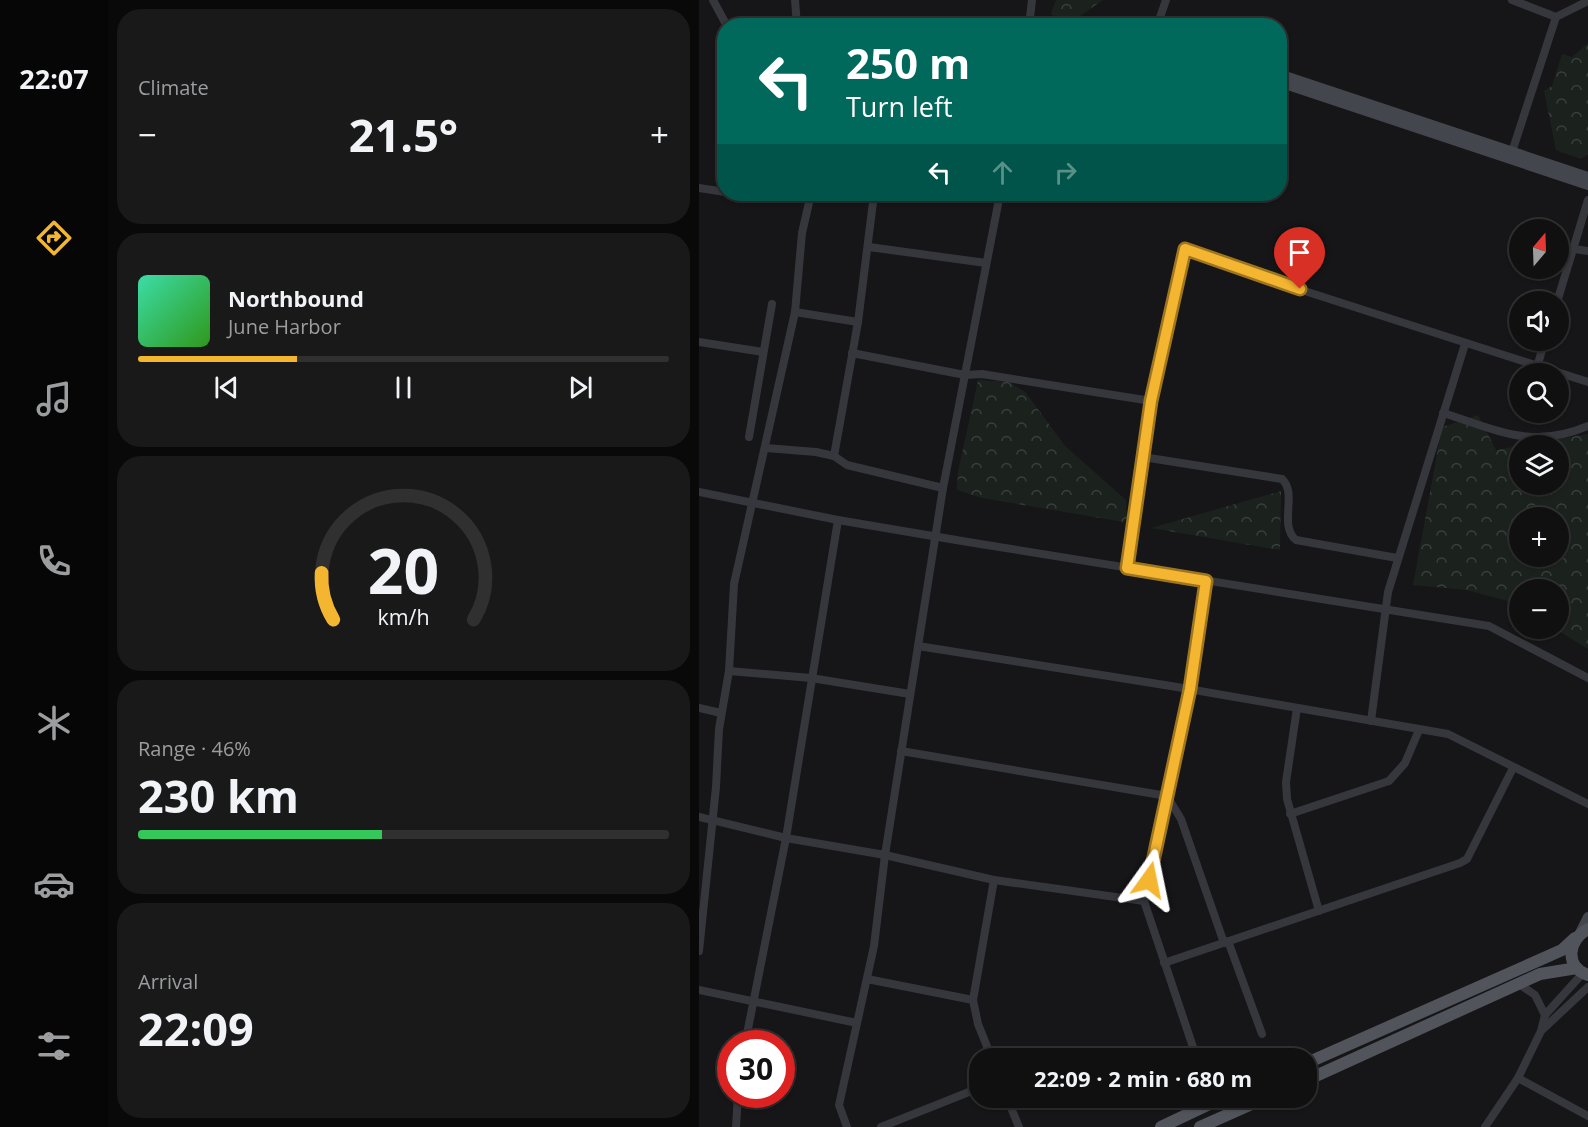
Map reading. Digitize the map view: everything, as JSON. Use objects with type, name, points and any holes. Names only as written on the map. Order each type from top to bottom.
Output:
[{"type":"main road","points":[[1581,933],[1571,954],[1583,972]]},
{"type":"main road","points":[[1317,1059],[1562,950],[1581,933]]},
{"type":"main road","points":[[1317,1075],[1540,974],[1583,972]]},
{"type":"main road","points":[[1161,1127],[1198,1108]]},
{"type":"main road","points":[[1200,1127],[1243,1108]]},
{"type":"street","points":[[713,0],[723,18]]},
{"type":"street","points":[[795,0],[796,18]]},
{"type":"street","points":[[1030,18],[1032,0]]},
{"type":"street","points":[[1160,18],[1166,0]]},
{"type":"street","points":[[1512,0],[1556,17]]},
{"type":"street","points":[[1511,156],[1556,17],[1588,1]]},
{"type":"street","points":[[1287,77],[1588,185]]},
{"type":"street","points":[[1287,85],[1511,156],[1588,177]]},
{"type":"street","points":[[699,188],[717,191]]},
{"type":"street","points":[[1560,291],[1588,200]]},
{"type":"street","points":[[699,951],[721,713],[729,671],[734,584],[795,312],[802,232],[809,201]]},
{"type":"street","points":[[834,456],[858,322],[873,201]]},
{"type":"street","points":[[847,1127],[839,1104],[874,946],[885,855],[943,488],[999,201]]},
{"type":"street","points":[[869,247],[986,262]]},
{"type":"street","points":[[1127,568],[1151,401],[1185,249],[1258,276],[1524,363]]},
{"type":"street","points":[[1573,249],[1588,251]]},
{"type":"street","points":[[749,437],[772,304]]},
{"type":"street","points":[[795,312],[858,322]]},
{"type":"street","points":[[699,342],[763,352]]},
{"type":"street","points":[[1371,721],[1388,592],[1465,344]]},
{"type":"street","points":[[852,353],[965,375],[982,374],[1151,401]]},
{"type":"street","points":[[1569,376],[1588,382]]},
{"type":"street","points":[[1443,413],[1531,438],[1559,437],[1588,426]]},
{"type":"street","points":[[765,448],[816,452],[834,456],[847,465],[943,488]]},
{"type":"street","points":[[1143,457],[1279,477],[1288,486],[1289,530],[1296,540],[1398,558]]},
{"type":"street","points":[[699,492],[936,537],[1489,626],[1588,678]]},
{"type":"street","points":[[748,1030],[786,838],[839,520]]},
{"type":"street","points":[[1193,1048],[1145,901],[1190,689],[1206,581]]},
{"type":"street","points":[[918,646],[1190,689],[1448,734],[1588,804]]},
{"type":"street","points":[[729,671],[811,678],[910,694]]},
{"type":"street","points":[[699,708],[721,713]]},
{"type":"street","points":[[1297,708],[1286,782],[1290,814],[1319,911]]},
{"type":"street","points":[[1290,814],[1389,781],[1405,763],[1419,730]]},
{"type":"street","points":[[901,751],[1167,796],[1181,819],[1262,1034]]},
{"type":"street","points":[[1164,963],[1467,859],[1513,768]]},
{"type":"street","points":[[699,817],[786,838],[885,855],[995,880],[1145,901]]},
{"type":"street","points":[[988,1048],[978,1024],[973,1000],[995,880]]},
{"type":"street","points":[[1581,933],[1588,917]]},
{"type":"street","points":[[1485,1127],[1518,1078],[1541,1031],[1545,1015],[1583,972]]},
{"type":"street","points":[[867,979],[973,1000]]},
{"type":"street","points":[[1517,983],[1535,994],[1545,1015]]},
{"type":"street","points":[[1541,1031],[1588,987]]},
{"type":"street","points":[[699,990],[857,1023]]},
{"type":"street","points":[[1518,1078],[1588,1116]]},
{"type":"street","points":[[881,1127],[969,1092]]},
{"type":"street","points":[[736,1127],[737,1108]]},
{"type":"street","points":[[1011,1108],[1019,1127]]},
{"type":"green space","points":[[1056,0],[1103,0],[1077,18],[1056,18],[1051,14]]},
{"type":"green space","points":[[1588,43],[1588,154],[1581,159],[1556,150],[1544,91],[1552,86],[1562,54],[1572,57]]},
{"type":"green space","points":[[978,380],[1009,382],[1026,393],[1065,446],[1126,500],[1127,517],[1124,522],[982,498],[957,490],[958,472]]},
{"type":"green space","points":[[1478,415],[1496,450],[1509,448],[1509,495],[1569,495],[1569,437],[1588,434],[1588,649],[1569,637],[1569,579],[1509,579],[1509,601],[1467,590],[1413,585],[1442,427]]},
{"type":"green space","points":[[1281,491],[1280,550],[1151,528]]},
{"type":"route","points":[[1149,880],[1190,689],[1206,581],[1127,568],[1151,401],[1185,249],[1300,289]]}]
